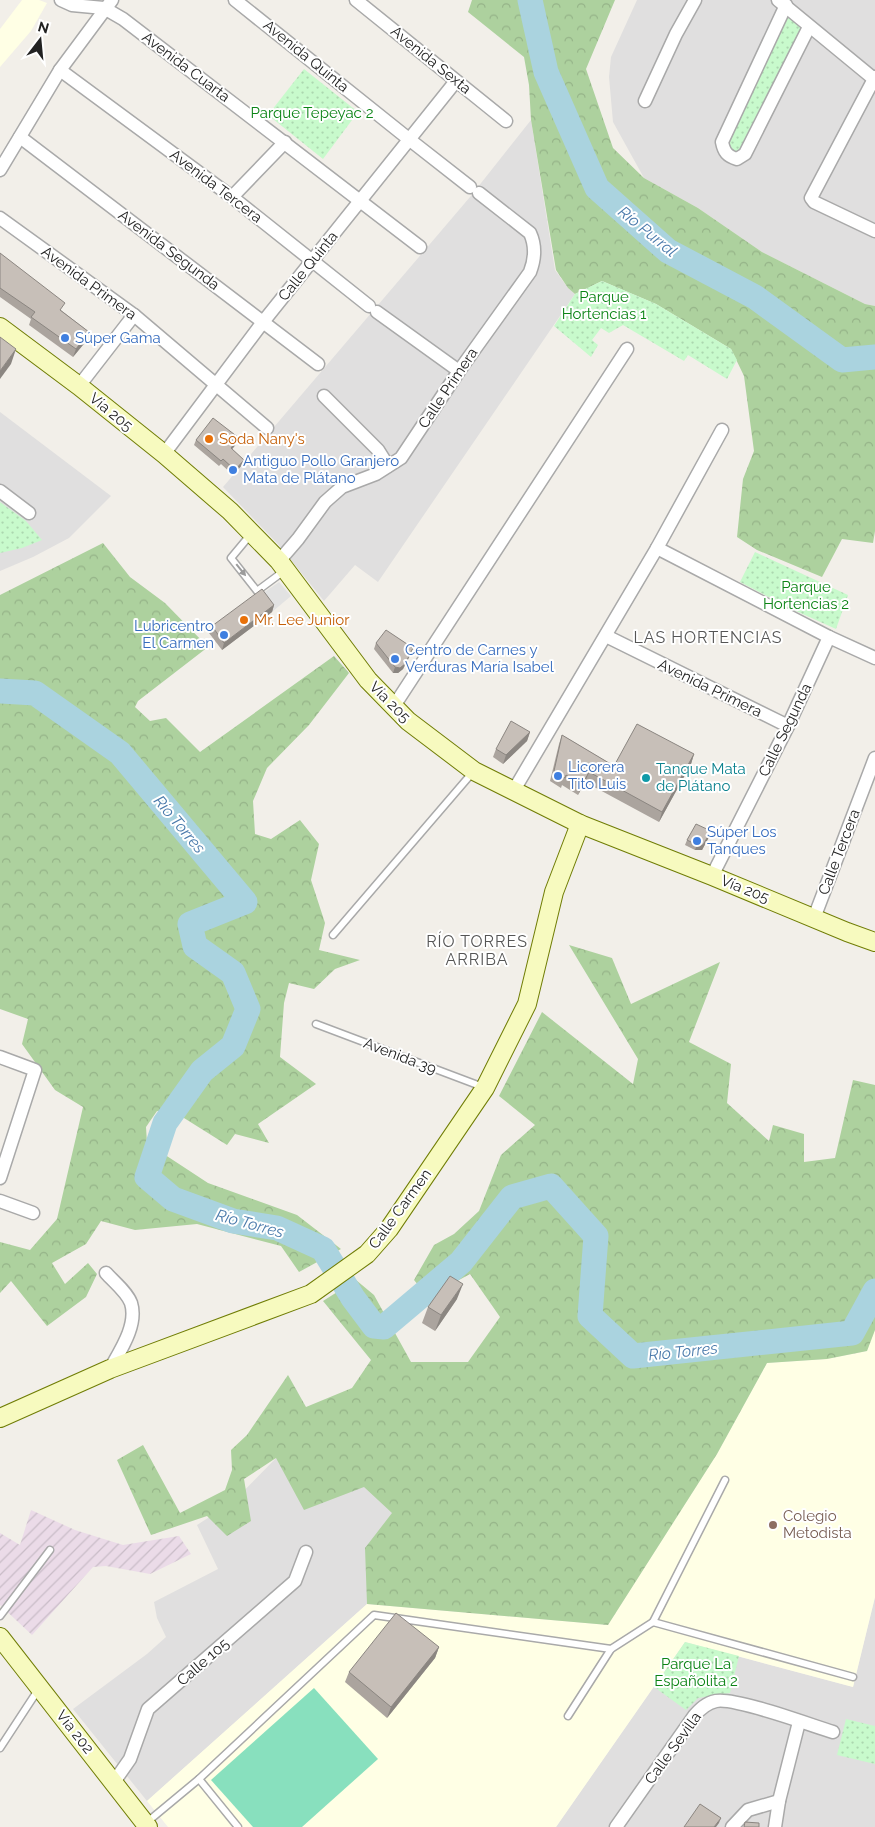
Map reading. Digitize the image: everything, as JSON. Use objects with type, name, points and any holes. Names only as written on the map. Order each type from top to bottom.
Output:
[{"type":"main road","name":"Vía 205","points":[[0,327],[79,386],[164,454],[230,511],[283,566],[368,680],[408,721],[474,771],[580,824],[875,942]]},
{"type":"main road","name":"Calle Carmen","points":[[0,1418],[110,1369],[311,1294],[349,1269],[367,1254],[390,1229],[485,1088],[527,1004],[554,892],[580,824]]},
{"type":"main road","name":"Vía 202","points":[[0,1637],[147,1825]]},
{"type":"street","name":"Avenida Cuarta","points":[[61,0],[72,5],[108,4],[123,19],[420,247]]},
{"type":"street","name":"Avenida Quinta","points":[[236,0],[474,190]]},
{"type":"street","name":"Avenida Sexta","points":[[356,0],[506,121]]},
{"type":"street","points":[[645,101],[694,0]]},
{"type":"street","points":[[810,26],[745,154],[737,159],[729,157],[724,151],[722,142],[782,3],[874,78],[811,198],[814,202],[875,231]]},
{"type":"street","points":[[0,170],[60,70],[108,4]]},
{"type":"street","name":"Avenida Tercera","points":[[60,70],[232,197],[373,309],[460,370]]},
{"type":"street","name":"Calle Quinta","points":[[164,454],[263,322],[456,81]]},
{"type":"street","name":"Avenida Segunda","points":[[20,137],[318,364]]},
{"type":"street","points":[[232,197],[285,142]]},
{"type":"street","name":"Calle Primera","points":[[283,566],[298,540],[325,502],[342,487],[376,474],[401,458],[460,370],[530,272],[534,258],[534,242],[530,233],[474,190]]},
{"type":"street","name":"Avenida Primera","points":[[0,218],[134,316],[267,428]]},
{"type":"street","points":[[79,386],[134,316]]},
{"type":"street","points":[[394,706],[627,349]]},
{"type":"street","points":[[324,396],[378,450],[388,466]]},
{"type":"street","points":[[514,790],[657,548],[722,430]]},
{"type":"street","points":[[0,491],[29,512]]},
{"type":"street","points":[[657,548],[829,637],[875,658]]},
{"type":"street","name":"Avenida Primera","points":[[606,636],[788,726]]},
{"type":"street","name":"Calle Segunda","points":[[712,876],[788,726],[829,637]]},
{"type":"street","name":"Calle Tercera","points":[[814,918],[875,758]]},
{"type":"street","points":[[0,1058],[35,1070],[0,1178]]},
{"type":"street","points":[[0,1201],[33,1213]]},
{"type":"street","points":[[106,1273],[126,1294],[131,1304],[132,1314],[127,1335],[110,1369]]},
{"type":"street","name":"Calle 105","points":[[114,1782],[130,1759],[148,1709],[295,1581],[306,1552]]},
{"type":"street","name":"Calle Sevilla","points":[[616,1827],[694,1716],[708,1704],[717,1700],[735,1702],[833,1732]]},
{"type":"street","points":[[775,1827],[779,1801],[800,1722]]},
{"type":"street","points":[[732,1827],[748,1810],[779,1801]]},
{"type":"lane","points":[[252,533],[231,558],[257,591],[283,566]]},
{"type":"lane","points":[[334,934],[474,771]]},
{"type":"lane","name":"Avenida 39","points":[[316,1024],[485,1088]]},
{"type":"lane","points":[[568,1716],[611,1649],[653,1622],[725,1480]]},
{"type":"lane","points":[[0,1616],[50,1550]]},
{"type":"lane","points":[[147,1825],[199,1779],[374,1614],[611,1649]]},
{"type":"lane","points":[[653,1622],[853,1677]]},
{"type":"lane","points":[[0,1748],[40,1687]]},
{"type":"lane","points":[[199,1779],[238,1827]]},
{"type":"shaded area","points":[[22,0],[39,0],[47,3],[31,31],[0,67],[0,29]]},
{"type":"shaded area","points":[[637,0],[875,0],[875,306],[865,304],[762,252],[698,208],[644,178],[613,122],[609,77],[611,57]]},
{"type":"shaded area","points":[[531,120],[555,270],[568,288],[575,294],[378,582],[355,565],[324,601],[278,544],[223,487],[470,197]]},
{"type":"shaded area","points":[[0,412],[111,496],[69,538],[33,557],[0,571]]},
{"type":"shaded area","points":[[279,582],[291,596],[272,612],[259,596]]},
{"type":"shaded area","name":"Colegio Metodista","points":[[875,1330],[875,1597],[853,1687],[685,1642],[556,1827],[168,1827],[147,1801],[367,1604],[608,1625],[717,1454],[767,1363],[827,1359],[867,1351]]},
{"type":"shaded area","points":[[282,1452],[379,1462],[428,1608],[367,1604],[147,1801],[73,1709],[147,1654],[166,1637],[157,1618],[154,1602],[218,1569],[197,1525],[233,1502]]},
{"type":"shaded area","points":[[31,1510],[75,1530],[123,1545],[179,1536],[191,1554],[150,1574],[106,1566],[93,1567],[32,1635],[0,1605],[0,1533],[20,1545]]},
{"type":"shaded area","points":[[875,1597],[875,1827],[556,1827],[685,1642],[853,1687]]},
{"type":"green space","points":[[472,0],[615,0],[586,69],[613,148],[644,178],[698,208],[762,252],[865,304],[875,306],[875,531],[873,543],[842,539],[822,577],[757,550],[737,537],[743,479],[754,451],[744,376],[731,349],[656,304],[602,281],[575,294],[568,288],[556,270],[531,120],[529,85],[524,57],[468,12]]},
{"type":"green space","points":[[786,15],[803,28],[743,151],[734,151],[726,141]]},
{"type":"green space","name":"Parque Tepeyac 2","points":[[304,69],[358,112],[323,159],[268,115]]},
{"type":"green space","name":"Parque Hortencias 1","points":[[602,281],[656,304],[731,349],[737,360],[727,379],[688,355],[684,361],[623,325],[609,333],[601,328],[592,340],[598,345],[591,357],[554,326],[575,294]]},
{"type":"green space","points":[[0,502],[26,521],[42,540],[22,548],[0,553]]},
{"type":"green space","points":[[103,543],[130,577],[165,603],[208,647],[138,701],[135,707],[150,721],[166,718],[200,752],[334,656],[349,673],[309,725],[267,768],[253,801],[255,834],[271,839],[300,820],[319,844],[311,880],[325,923],[319,950],[360,960],[335,969],[314,989],[289,983],[284,1003],[280,1057],[316,1084],[258,1124],[269,1143],[235,1134],[227,1145],[184,1118],[157,1111],[146,1127],[147,1143],[208,1183],[297,1215],[341,1249],[299,1272],[281,1246],[197,1224],[135,1230],[101,1221],[86,1244],[52,1263],[65,1284],[88,1263],[97,1274],[86,1297],[47,1326],[11,1281],[0,1293],[0,1242],[30,1250],[57,1219],[83,1107],[55,1090],[22,1044],[28,1019],[0,1009],[0,595]]},
{"type":"green space","name":"Parque Hortencias 2","points":[[755,552],[848,595],[836,629],[740,582]]},
{"type":"green space","points":[[569,945],[612,958],[631,1004],[720,962],[689,1042],[731,1064],[727,1103],[769,1141],[773,1125],[804,1134],[804,1162],[835,1158],[853,1080],[875,1085],[875,1330],[867,1351],[827,1359],[767,1363],[717,1454],[608,1625],[367,1604],[365,1548],[392,1513],[364,1487],[304,1510],[276,1458],[244,1479],[251,1521],[227,1536],[207,1516],[151,1535],[117,1460],[143,1445],[180,1513],[225,1490],[232,1470],[231,1450],[247,1435],[288,1375],[306,1407],[352,1388],[371,1360],[323,1301],[356,1280],[374,1295],[411,1362],[468,1362],[500,1317],[470,1274],[428,1297],[414,1280],[434,1245],[454,1234],[479,1211],[501,1155],[535,1125],[499,1096],[542,1012],[633,1084],[638,1059]]},
{"type":"green space","name":"Parque La Españolita 2","points":[[685,1642],[739,1656],[730,1693],[698,1698],[686,1710],[654,1687]]},
{"type":"green space","points":[[314,1688],[378,1759],[302,1827],[253,1827],[211,1780]]},
{"type":"green space","points":[[846,1719],[875,1726],[875,1764],[837,1755]]},
{"type":"building","points":[[0,253],[65,303],[60,310],[89,332],[76,349],[31,317],[35,312],[0,288]]},
{"type":"building","points":[[0,337],[16,349],[0,371]]},
{"type":"building","points":[[213,418],[239,438],[231,448],[244,460],[235,470],[196,440]]},
{"type":"building","points":[[262,589],[274,605],[224,643],[212,626]]},
{"type":"building","name":"Centro de Carnes y Verduras María Isabel","points":[[386,630],[413,648],[405,664],[400,668],[395,667],[376,643]]},
{"type":"building","points":[[511,721],[530,732],[506,755],[496,749]]},
{"type":"building","points":[[637,724],[694,754],[662,812],[589,772],[582,785],[566,775],[565,778],[554,771],[562,735],[614,766]]},
{"type":"building","name":"Súper Los Tanques","points":[[696,824],[711,831],[703,845],[697,845],[687,840]]},
{"type":"building","points":[[450,1276],[463,1284],[441,1315],[428,1307]]},
{"type":"building","points":[[396,1613],[439,1647],[391,1707],[349,1672]]},
{"type":"building","points":[[700,1804],[721,1818],[714,1827],[684,1827]]},
{"type":"building","points":[[745,1822],[759,1823],[759,1827],[744,1827]]},
{"type":"waterway","name":"Río Purral","points":[[530,0],[546,72],[597,188],[668,251],[755,297],[842,360],[875,357]]},
{"type":"waterway","name":"Río Torres","points":[[0,691],[35,693],[120,753],[245,902],[190,924],[195,946],[233,973],[248,1009],[233,1046],[202,1071],[165,1123],[147,1177],[173,1199],[233,1221],[277,1228],[323,1249],[353,1298],[374,1326],[384,1327],[461,1262],[512,1197],[551,1186],[596,1236],[590,1316],[633,1356],[852,1333],[875,1291]]},
{"type":"place","name":"Súper Gama","points":[[65,338]]},
{"type":"place","name":"Soda Nany's","points":[[209,439]]},
{"type":"place","name":"Antiguo Pollo Granjero Mata de Plátano","points":[[233,470]]},
{"type":"place","name":"Mr. Lee Junior","points":[[244,620]]},
{"type":"place","name":"Lubricentro El Carmen","points":[[224,635]]},
{"type":"place","name":"Centro de Carnes y Verduras María Isabel","points":[[395,659]]},
{"type":"place","name":"Licorera Tito Luis","points":[[558,776]]},
{"type":"place","name":"Tanque Mata de Plátano","points":[[646,778]]},
{"type":"place","name":"Súper Los Tanques","points":[[697,841]]},
{"type":"place","name":"Colegio Metodista","points":[[773,1525]]},
{"type":"district","name":"LAS HORTENCIAS","points":[[708,637]]},
{"type":"district","name":"RÍO TORRES ARRIBA","points":[[477,950]]}]
